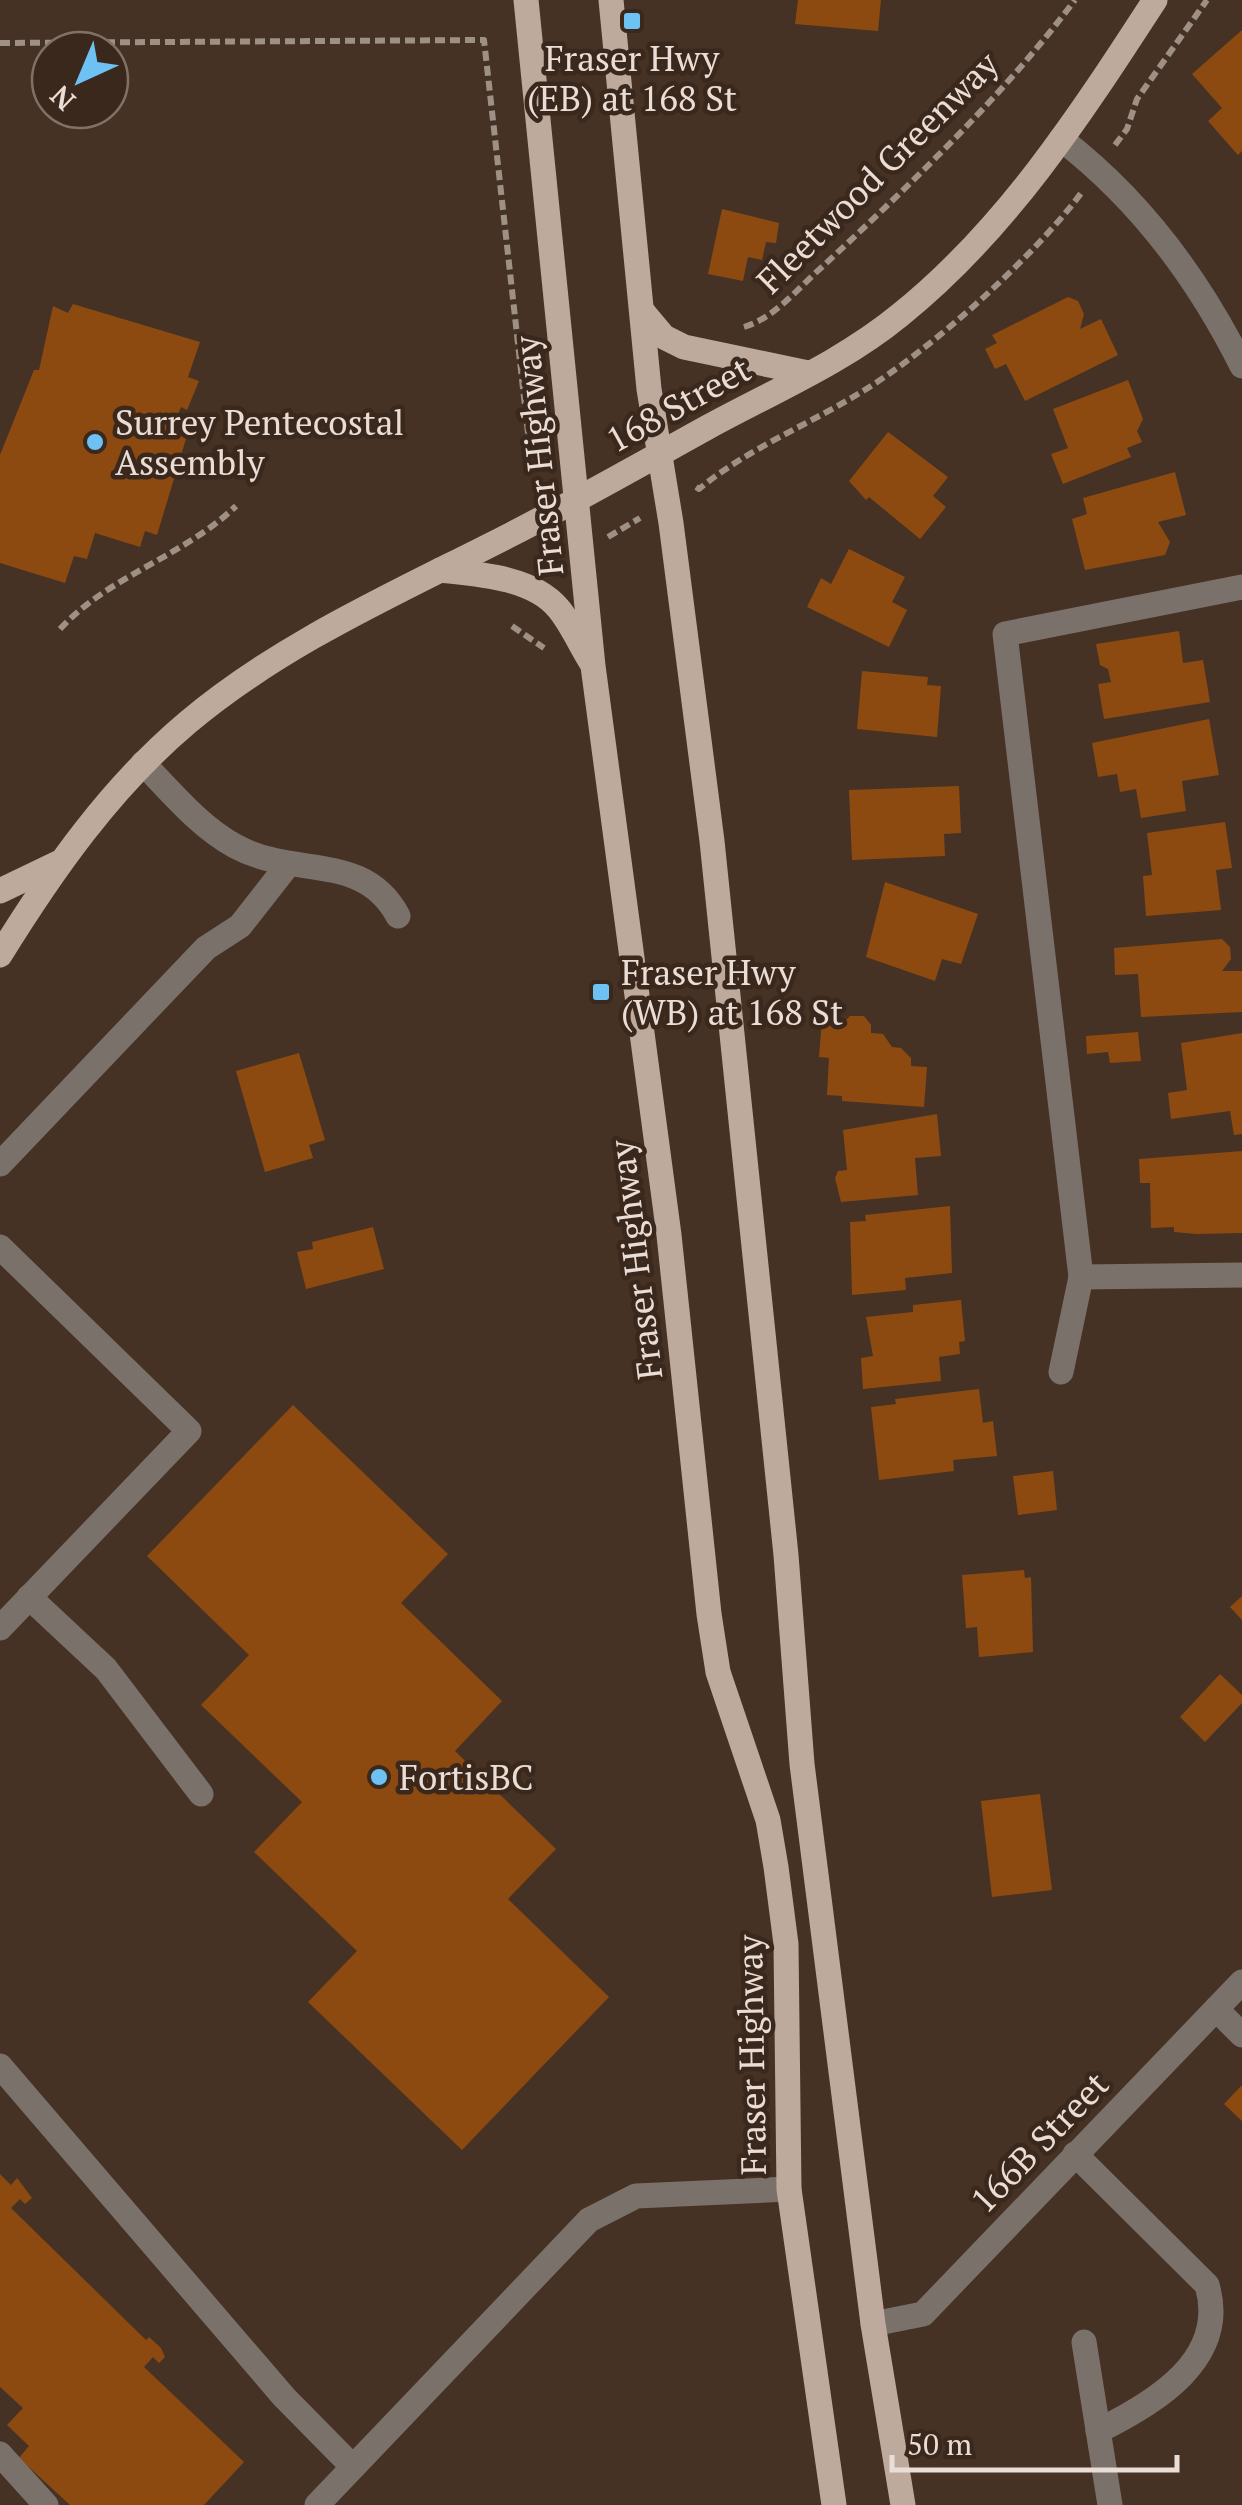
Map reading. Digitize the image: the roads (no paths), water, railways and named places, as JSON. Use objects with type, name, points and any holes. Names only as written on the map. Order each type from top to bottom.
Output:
[{"type":"main road","name":"Fraser Highway","points":[[526,0],[593,666],[669,1235],[709,1614],[718,1672],[768,1820],[786,1944],[788,2189],[834,2505]]},
{"type":"main road","points":[[611,0],[660,454],[714,860],[786,1555],[802,1764],[873,2324],[903,2505]]},
{"type":"main road","name":"168 Street","points":[[0,955],[63,860],[144,763],[190,721],[287,651],[577,500],[808,373],[897,318],[950,272],[1012,204],[1155,0]]},
{"type":"main road","points":[[643,312],[664,337],[684,347],[808,373]]},
{"type":"main road","points":[[440,570],[488,575],[533,590],[557,606],[593,666]]},
{"type":"main road","points":[[0,891],[63,860]]},
{"type":"street","points":[[1061,139],[1104,172],[1194,278],[1242,366]]},
{"type":"street","points":[[1061,1372],[1081,1276],[1005,634],[1242,587]]},
{"type":"street","points":[[144,763],[223,838],[286,866],[362,877],[382,890],[398,916]]},
{"type":"street","points":[[0,1164],[206,948],[240,926],[286,866]]},
{"type":"street","points":[[0,1247],[188,1431],[0,1628]]},
{"type":"street","points":[[1081,1276],[1242,1275]]},
{"type":"street","points":[[29,1597],[106,1669],[201,1794]]},
{"type":"street","name":"166B Street","points":[[873,2324],[923,2314],[1242,1982]]},
{"type":"street","points":[[1216,2009],[1242,2036]]},
{"type":"street","points":[[0,2066],[284,2397],[353,2467]]},
{"type":"street","points":[[1075,2154],[1208,2285],[1214,2309],[1211,2334],[1183,2374],[1132,2414],[1098,2432]]},
{"type":"street","points":[[317,2505],[589,2220],[636,2196],[788,2189]]},
{"type":"street","points":[[1084,2342],[1110,2505]]},
{"type":"street","points":[[0,2454],[46,2505]]},
{"type":"place","name":"Fraser Hwy (EB) at 168 St","points":[[632,21]]},
{"type":"place","name":"Surrey Pentecostal Assembly","points":[[95,442]]},
{"type":"place","name":"Fraser Hwy (WB) at 168 St","points":[[601,992]]},
{"type":"place","name":"FortisBC","points":[[379,1777]]}]
